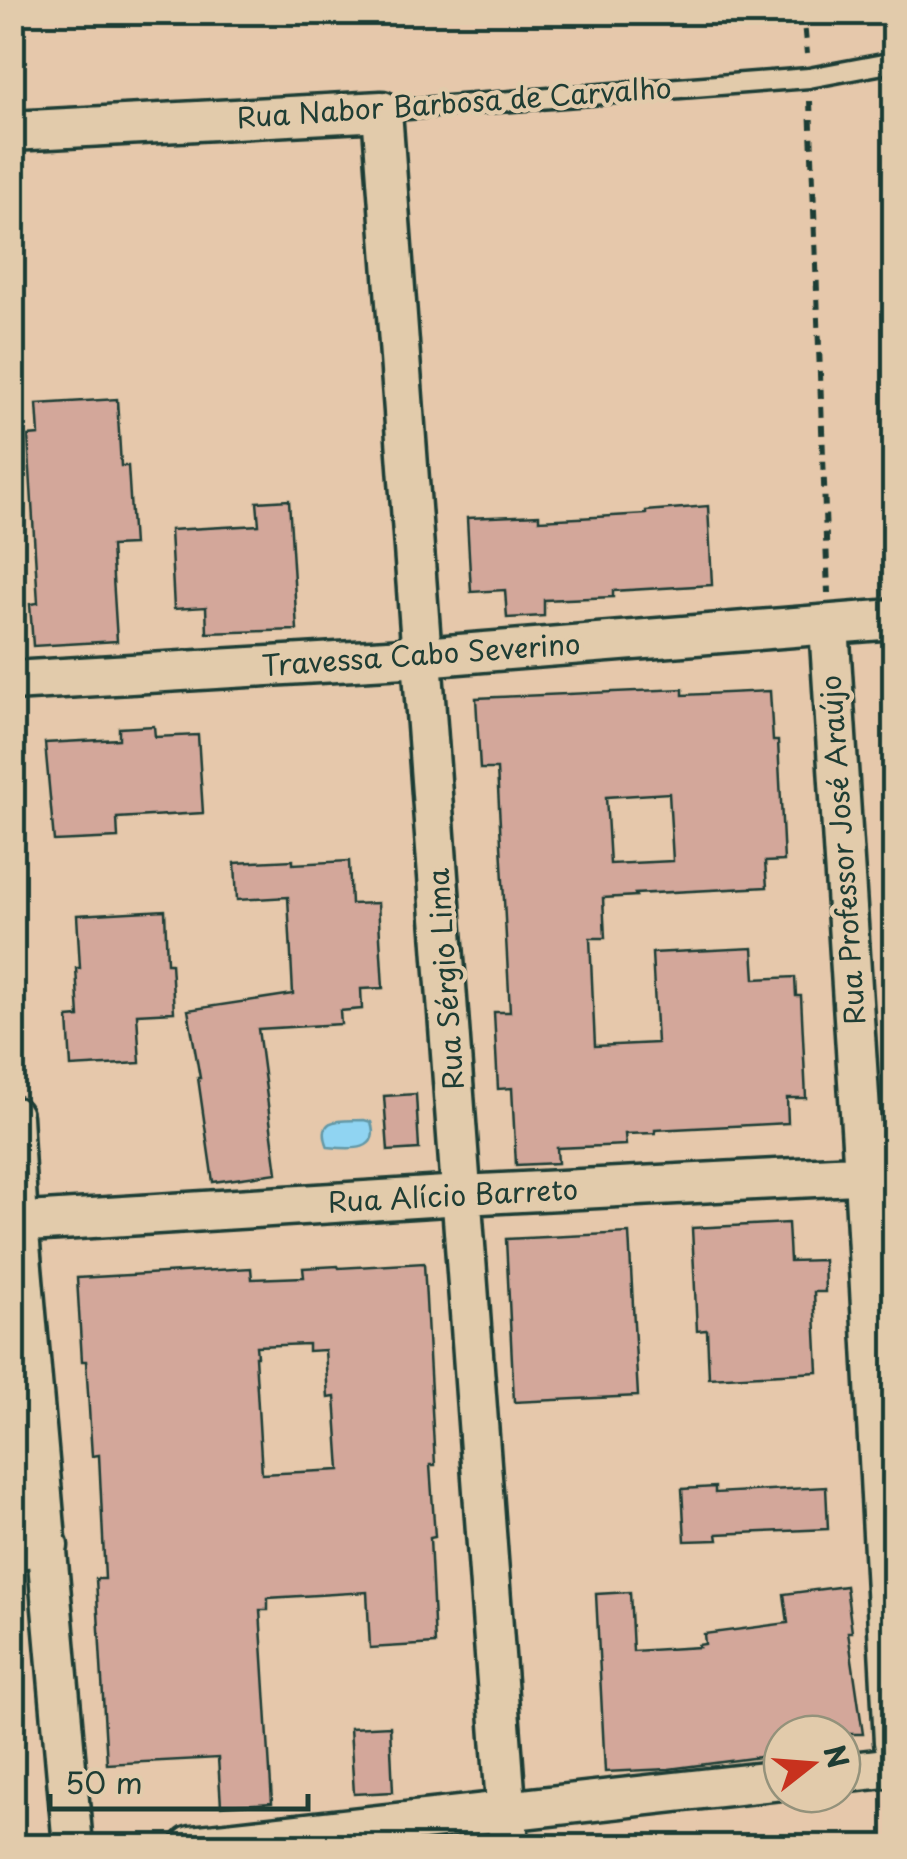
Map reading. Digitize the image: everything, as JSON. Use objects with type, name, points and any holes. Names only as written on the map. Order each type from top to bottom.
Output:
[{"type":"street","name":"Rua Nabor Barbosa de Carvalho","points":[[12,131],[382,110]]},
{"type":"street","name":"Rua Sérgio Lima","points":[[382,110],[508,1829]]},
{"type":"street","name":"Travessa Cabo Severino","points":[[12,681],[422,656],[894,619]]},
{"type":"street","name":"Rua Professor José Araújo","points":[[829,624],[880,1174],[894,1742]]},
{"type":"street","points":[[12,1116],[30,1547],[73,1846]]},
{"type":"street","name":"Rua Alício Barreto","points":[[16,1222],[880,1174]]},
{"type":"street","points":[[862,1772],[894,1768]]},
{"type":"street","points":[[191,1846],[508,1829],[762,1784]]},
{"type":"lane","name":"Rua Nabor Barbosa de Carvalho","points":[[382,110],[809,78],[894,62]]},
{"type":"path","points":[[802,12],[809,78],[829,624]]},
{"type":"water","points":[[371,1122],[373,1132],[368,1144],[328,1147],[328,1125]]},
{"type":"building","points":[[117,399],[121,466],[128,466],[133,545],[111,546],[117,641],[33,646],[30,604],[38,603],[28,436],[39,435],[37,404]]},
{"type":"building","points":[[289,500],[297,630],[207,633],[206,607],[174,609],[170,530],[259,525],[257,502]]},
{"type":"building","points":[[708,506],[712,585],[613,591],[613,597],[544,600],[544,616],[507,618],[505,590],[471,592],[467,518],[539,515],[539,520]]},
{"type":"building","points":[[683,689],[683,695],[770,691],[773,741],[778,741],[784,861],[765,862],[767,887],[603,898],[605,938],[590,938],[595,1046],[657,1043],[652,953],[753,948],[755,979],[795,977],[796,996],[801,996],[806,1098],[787,1098],[788,1123],[625,1134],[626,1145],[557,1148],[558,1163],[516,1165],[512,1088],[498,1089],[494,1012],[510,1012],[497,769],[480,769],[476,698]],"holes":[[[669,793],[673,861],[610,864],[606,797]]]},
{"type":"building","points":[[154,726],[155,737],[198,735],[203,813],[117,818],[118,838],[54,841],[45,743],[119,739],[119,728]]},
{"type":"building","points":[[293,860],[293,864],[349,861],[351,904],[378,903],[383,988],[361,989],[362,1009],[340,1011],[341,1024],[258,1029],[277,1173],[213,1182],[188,1010],[293,994],[288,897],[237,900],[235,863]]},
{"type":"building","points":[[165,910],[174,1012],[137,1014],[140,1063],[71,1067],[68,1018],[79,1017],[77,915]]},
{"type":"building","points":[[416,1094],[419,1149],[388,1151],[384,1096]]},
{"type":"building","points":[[788,1223],[790,1261],[824,1260],[825,1292],[814,1292],[818,1372],[709,1378],[707,1330],[697,1331],[692,1228]]},
{"type":"building","points":[[629,1233],[638,1396],[514,1402],[506,1239]]},
{"type":"building","points":[[424,1263],[435,1465],[430,1465],[435,1537],[430,1538],[435,1644],[370,1648],[367,1592],[268,1598],[268,1610],[260,1610],[272,1803],[221,1806],[218,1758],[107,1764],[96,1579],[105,1579],[99,1455],[92,1456],[77,1278],[251,1268],[252,1279],[304,1277],[303,1268]],"holes":[[[308,1344],[308,1351],[325,1350],[328,1398],[335,1397],[340,1470],[262,1474],[256,1346]]]},
{"type":"building","points":[[715,1487],[715,1493],[826,1487],[828,1529],[717,1534],[718,1540],[685,1541],[682,1489]]},
{"type":"building","points":[[846,1586],[852,1632],[848,1632],[860,1714],[762,1714],[762,1757],[669,1769],[605,1772],[596,1594],[630,1592],[633,1651],[699,1647],[705,1644],[704,1634],[788,1623],[784,1594]]},
{"type":"building","points":[[390,1726],[393,1792],[354,1794],[350,1728]]}]
